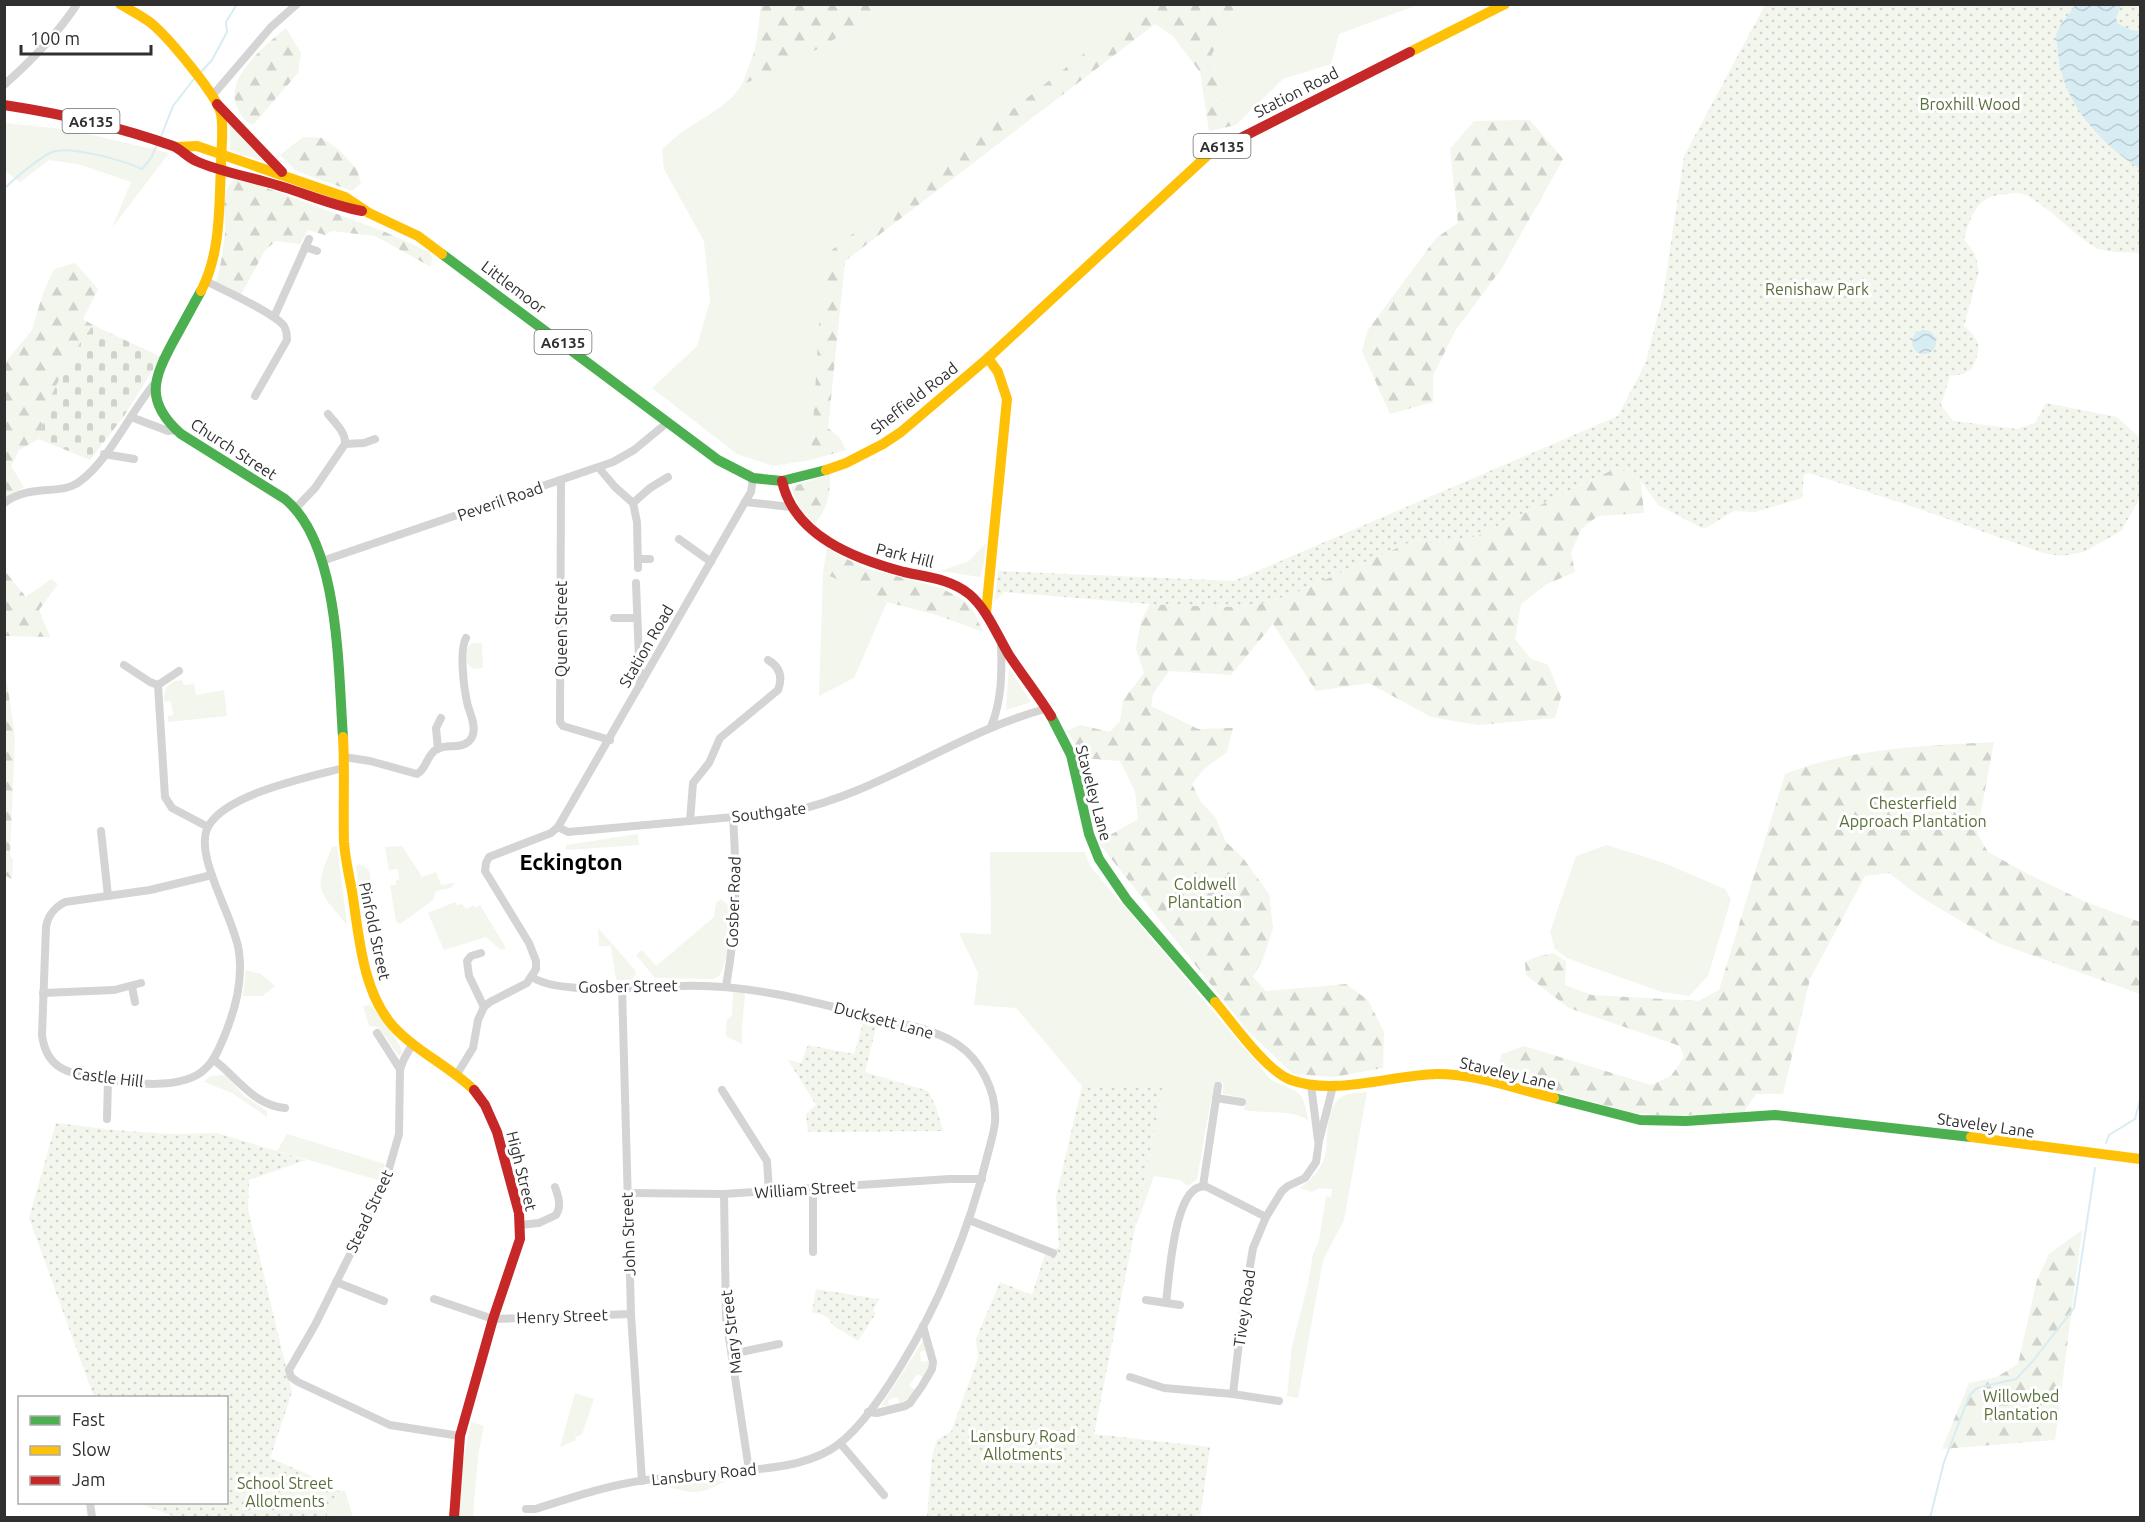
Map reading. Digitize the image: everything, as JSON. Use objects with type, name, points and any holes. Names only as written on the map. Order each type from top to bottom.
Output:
[{"type":"main road","points":[[120,4],[159,30],[190,65],[214,100],[286,176]]},
{"type":"main road","name":"Station Road","points":[[988,358],[1210,153],[1505,4]]},
{"type":"main road","points":[[155,383],[159,368],[206,281],[216,241],[222,119],[214,100]]},
{"type":"main road","name":"A6135","points":[[4,105],[72,116],[202,154],[213,160],[220,169]]},
{"type":"main road","name":"A6135","points":[[176,147],[197,146],[221,154],[229,164],[267,182]]},
{"type":"main road","name":"Littlemoor","points":[[221,154],[345,197],[369,213],[418,236],[718,460],[753,478]]},
{"type":"main road","name":"Littlemoor","points":[[220,169],[340,207],[369,213]]},
{"type":"main road","points":[[986,613],[1007,399],[998,372],[988,358]]},
{"type":"main road","name":"Sheffield Road","points":[[753,478],[782,481],[846,464],[883,444],[988,358]]},
{"type":"main road","name":"Church Street","points":[[155,383],[160,408],[169,424],[285,499],[296,508],[314,540],[322,561],[334,619],[344,762]]},
{"type":"main road","name":"Park Hill","points":[[782,481],[791,507],[803,522],[850,553],[868,562],[942,579],[968,592],[986,613],[1001,642]]},
{"type":"main road","name":"Staveley Lane","points":[[1001,642],[1045,709],[1071,756],[1090,839],[1101,863],[1141,915],[1263,1059],[1290,1080],[1311,1085],[1333,1086],[1439,1074],[1477,1079],[1640,1120],[1686,1121],[1775,1115],[1893,1127],[2140,1159]]},
{"type":"main road","name":"Pinfold Street","points":[[344,762],[344,844],[363,958],[378,1006],[393,1026],[457,1074]]},
{"type":"main road","name":"High Street","points":[[454,1518],[460,1436],[493,1319],[517,1252],[520,1225],[516,1201],[491,1117],[478,1094],[457,1074]]},
{"type":"street","points":[[4,85],[34,58],[66,21],[77,4]]},
{"type":"street","points":[[214,100],[271,27],[297,4]]},
{"type":"street","points":[[274,317],[309,239]]},
{"type":"street","points":[[304,247],[317,252]]},
{"type":"street","points":[[206,281],[274,317],[285,327],[287,340],[255,396]]},
{"type":"street","points":[[4,503],[21,493],[35,489],[67,487],[78,483],[104,454],[155,383]]},
{"type":"street","points":[[296,508],[315,488],[345,444],[345,438],[328,414]]},
{"type":"street","points":[[131,417],[168,431],[176,430]]},
{"type":"street","name":"Peveril Road","points":[[322,561],[599,468],[626,456],[668,422]]},
{"type":"street","points":[[345,444],[364,443],[375,438]]},
{"type":"street","points":[[104,454],[134,459]]},
{"type":"street","points":[[599,468],[633,503],[637,522],[638,568]]},
{"type":"street","points":[[633,503],[650,488],[668,477]]},
{"type":"street","name":"Station Road","points":[[558,827],[751,492],[753,478]]},
{"type":"street","name":"Queen Street","points":[[561,481],[560,722],[563,726],[610,740]]},
{"type":"street","points":[[745,502],[791,507]]},
{"type":"street","points":[[679,539],[711,562]]},
{"type":"street","points":[[638,559],[650,559]]},
{"type":"street","points":[[636,583],[640,686]]},
{"type":"street","points":[[614,618],[637,618]]},
{"type":"street","points":[[285,1108],[275,1107],[255,1098],[214,1060],[232,1016],[240,967],[234,932],[205,851],[205,835],[208,826],[224,810],[244,798],[344,762],[370,761],[417,774],[422,772],[431,754],[438,749],[466,743],[473,735],[473,726],[465,688],[463,646],[466,638]]},
{"type":"street","points":[[991,727],[997,713],[1002,682],[1001,642]]},
{"type":"street","points":[[690,821],[693,783],[708,763],[720,738],[778,690],[781,684],[780,672],[768,660]]},
{"type":"street","points":[[124,665],[158,685]]},
{"type":"street","points":[[158,685],[178,671]]},
{"type":"street","points":[[135,685],[140,676]]},
{"type":"street","points":[[158,685],[165,797],[172,808],[208,826]]},
{"type":"street","name":"Southgate","points":[[558,827],[568,832],[789,812],[820,804],[886,779],[991,727],[1045,709]]},
{"type":"street","points":[[438,749],[436,728],[441,718]]},
{"type":"street","name":"Gosber Road","points":[[726,986],[736,920],[733,817]]},
{"type":"street","points":[[457,1074],[473,1048],[478,1020],[484,1007],[521,987],[532,977],[536,961],[485,871],[486,863],[489,857],[496,853],[551,833],[558,827]]},
{"type":"street","points":[[101,831],[108,896]]},
{"type":"street","name":"Castle Hill","points":[[212,875],[150,890],[65,902],[54,909],[46,927],[42,1035],[43,1043],[51,1059],[63,1070],[108,1080],[182,1082],[199,1074],[214,1060]]},
{"type":"street","points":[[481,953],[471,956],[467,961],[474,989],[484,1007]]},
{"type":"street","name":"Gosber Street","points":[[532,977],[564,987],[726,986]]},
{"type":"street","points":[[43,993],[114,990],[141,983]]},
{"type":"street","name":"Ducksett Lane","points":[[726,986],[814,1001],[931,1032],[959,1045],[974,1059],[987,1078],[993,1100],[995,1122],[982,1179],[969,1220]]},
{"type":"street","points":[[132,987],[135,1002]]},
{"type":"street","name":"John Street","points":[[622,987],[631,1314],[642,1481]]},
{"type":"street","points":[[377,1033],[400,1069]]},
{"type":"street","name":"Stead Street","points":[[413,1043],[400,1069],[400,1122],[384,1186],[290,1370],[291,1377],[298,1382],[390,1425],[460,1436]]},
{"type":"street","points":[[106,1119],[108,1080]]},
{"type":"street","name":"Tivey Road","points":[[1311,1085],[1318,1141]]},
{"type":"street","points":[[1203,1186],[1218,1086]]},
{"type":"street","name":"Tivey Road","points":[[1233,1394],[1253,1248],[1266,1217],[1282,1191],[1305,1178],[1316,1162],[1318,1141],[1333,1086]]},
{"type":"street","points":[[722,1090],[765,1158],[769,1192]]},
{"type":"street","points":[[1216,1098],[1242,1102]]},
{"type":"street","points":[[272,1118],[275,1107]]},
{"type":"street","name":"William Street","points":[[627,1192],[724,1194],[949,1179],[982,1179]]},
{"type":"street","points":[[520,1225],[539,1223],[555,1215],[559,1206],[555,1186]]},
{"type":"street","points":[[1166,1303],[1179,1213],[1188,1194],[1194,1188],[1203,1186],[1266,1217]]},
{"type":"street","points":[[813,1189],[813,1252]]},
{"type":"street","name":"Mary Street","points":[[724,1194],[725,1298],[749,1470]]},
{"type":"street","points":[[969,1220],[1053,1253]]},
{"type":"street","name":"Lansbury Road","points":[[526,1509],[535,1509],[605,1488],[642,1481],[793,1464],[827,1452],[840,1443],[868,1412],[923,1326],[948,1275],[969,1220]]},
{"type":"street","points":[[336,1282],[384,1301]]},
{"type":"street","points":[[434,1299],[493,1319]]},
{"type":"street","points":[[1146,1300],[1180,1305]]},
{"type":"street","name":"Henry Street","points":[[493,1319],[631,1314]]},
{"type":"street","points":[[868,1412],[877,1413],[905,1406],[910,1403],[922,1386],[932,1370],[933,1362],[923,1326]]},
{"type":"street","points":[[732,1354],[779,1344]]},
{"type":"street","points":[[1130,1377],[1164,1388],[1279,1401]]},
{"type":"street","points":[[840,1443],[884,1495]]},
{"type":"green space","points":[[761,4],[883,5],[826,45],[742,85],[757,44]]},
{"type":"green space","points":[[761,5],[1146,5],[824,257],[811,460],[773,466],[737,454],[652,388],[697,346],[710,301],[704,241],[664,169],[662,150],[678,135],[721,107],[744,81],[753,56]]},
{"type":"green space","points":[[1146,5],[1236,5],[1212,54],[1220,91],[1236,125],[1209,131],[1200,72],[1173,36],[1155,24],[845,261],[828,428],[840,438],[846,450],[811,460],[823,257]]},
{"type":"green space","points":[[1236,5],[1417,5],[1339,34],[1331,64],[1283,79],[1236,125],[1220,91],[1212,53]]},
{"type":"green space","name":"Renishaw Park","points":[[1765,5],[2140,5],[2140,253],[2114,252],[2089,244],[2046,208],[2025,195],[2016,193],[1998,195],[1984,201],[1971,217],[1964,239],[1975,254],[1979,271],[1964,326],[1977,341],[1977,356],[1972,369],[1963,374],[1950,376],[1941,405],[1953,421],[2017,429],[2035,423],[2046,403],[2117,417],[2140,438],[2140,498],[2121,531],[2084,552],[2062,556],[2043,553],[1809,473],[1804,474],[1802,498],[1755,512],[1734,511],[1704,529],[1658,505],[1641,481],[1618,467],[1477,536],[1437,543],[1415,540],[1290,595],[1259,604],[1228,607],[1150,604],[1004,592],[995,601],[998,571],[1234,581],[1618,416],[1645,364],[1663,296],[1684,156]]},
{"type":"green space","points":[[286,28],[301,53],[298,73],[253,125],[244,119],[238,109],[235,98],[236,86],[248,64]]},
{"type":"green space","points":[[1530,120],[1563,159],[1502,268],[1455,331],[1433,376],[1433,402],[1390,414],[1362,351],[1368,330],[1436,238],[1458,223],[1450,149],[1474,121]]},
{"type":"green space","points":[[230,121],[268,163],[230,150]]},
{"type":"green space","points":[[6,123],[71,130],[169,153],[112,228],[131,182],[78,164],[49,160],[20,182],[5,171]]},
{"type":"green space","points":[[303,137],[322,138],[338,149],[357,169],[361,183],[352,191],[296,171],[280,155]]},
{"type":"green space","points":[[236,178],[383,231],[429,252],[432,257],[431,267],[375,236],[332,231],[325,235],[308,230],[300,244],[276,241],[265,250],[241,295],[216,282],[225,234],[225,197],[230,184]]},
{"type":"green space","points":[[75,263],[98,289],[83,319],[93,325],[71,356],[47,404],[39,439],[19,450],[11,466],[24,487],[5,498],[5,363],[32,330],[43,293],[54,269]]},
{"type":"green space","points":[[93,325],[161,357],[124,416],[90,460],[39,439],[47,404],[71,356]]},
{"type":"green space","name":"Coldwell Plantation","points":[[1618,467],[1641,481],[1644,513],[1598,516],[1581,529],[1571,553],[1575,572],[1545,585],[1521,604],[1515,639],[1530,658],[1548,665],[1561,697],[1555,718],[1478,725],[1431,717],[1369,683],[1316,691],[1273,624],[1231,675],[1169,671],[1153,694],[1151,706],[1198,729],[1233,728],[1227,752],[1204,769],[1192,784],[1201,802],[1215,817],[1226,842],[1243,858],[1269,894],[1273,928],[1263,959],[1253,977],[1266,991],[1346,984],[1368,1000],[1384,1032],[1383,1068],[1334,1077],[1293,1074],[1246,1029],[1098,842],[1138,819],[1135,791],[1120,761],[1083,758],[1067,731],[1080,725],[1110,732],[1120,721],[1123,700],[1144,673],[1136,649],[1141,621],[1150,604],[1228,607],[1259,604],[1290,595],[1415,540],[1437,543],[1477,536]]},
{"type":"green space","points":[[830,474],[827,501],[819,519],[814,524],[800,510],[791,487]]},
{"type":"green space","points":[[986,543],[980,577],[940,571],[969,561]]},
{"type":"green space","points":[[827,549],[865,568],[941,588],[962,599],[973,610],[983,632],[940,616],[887,602],[823,573]]},
{"type":"green space","points":[[4,570],[26,597],[51,579],[58,584],[39,610],[50,637],[5,636]]},
{"type":"green space","points":[[823,573],[887,602],[854,678],[819,696]]},
{"type":"green space","points":[[472,643],[482,643],[483,668],[473,669],[467,663],[467,649]]},
{"type":"green space","points":[[1009,668],[1031,702],[1006,710]]},
{"type":"green space","points":[[5,669],[15,737],[10,855],[13,860],[12,879],[4,875]]},
{"type":"green space","points":[[182,680],[184,685],[194,684],[196,695],[224,690],[227,716],[168,722],[168,716],[173,715],[171,701],[164,702],[167,686]]},
{"type":"green space","name":"Chesterfield Approach Plantation","points":[[1994,742],[1977,833],[1988,852],[2086,902],[2140,922],[2140,994],[1998,943],[1919,896],[1889,873],[1865,876],[1810,979],[1783,1094],[1756,1094],[1744,1112],[1665,1116],[1629,1112],[1495,1075],[1502,1054],[1524,1046],[1651,1085],[1671,1076],[1684,1057],[1680,1046],[1569,1008],[1526,975],[1525,962],[1553,953],[1566,961],[1565,985],[1592,995],[1698,1001],[1719,990],[1785,774],[1810,765],[1888,750]]},
{"type":"green space","points":[[638,834],[639,845],[566,850],[566,845]]},
{"type":"green space","points":[[1607,845],[1664,863],[1725,889],[1731,899],[1708,976],[1689,996],[1662,992],[1567,958],[1555,949],[1550,932],[1576,856]]},
{"type":"green space","points":[[337,846],[347,925],[324,896],[321,882],[332,847]]},
{"type":"green space","points":[[402,846],[422,877],[436,872],[441,885],[455,883],[451,888],[436,891],[433,900],[400,924],[396,922],[390,885],[396,885],[396,880],[399,880],[398,869],[389,870],[385,847]]},
{"type":"green space","points":[[990,852],[1085,852],[1090,866],[1271,1080],[1298,1093],[1304,1102],[1308,1120],[1293,1114],[1244,1110],[1246,1098],[1223,1094],[1223,1083],[1214,1083],[1197,1179],[1188,1186],[1180,1180],[1154,1176],[1135,1229],[1163,1087],[1082,1086],[1016,1008],[974,1005],[978,973],[959,933],[991,934]]},
{"type":"green space","points":[[359,864],[368,869],[370,874],[376,915],[369,926],[365,927],[356,866]]},
{"type":"green space","points":[[721,899],[729,906],[729,933],[726,960],[719,976],[713,979],[655,978],[636,955],[642,950],[656,966],[714,917],[716,903]]},
{"type":"green space","points":[[455,902],[457,905],[462,904],[466,909],[480,905],[506,948],[501,950],[486,937],[444,950],[428,913]]},
{"type":"green space","points":[[598,928],[635,970],[636,974],[631,980],[616,980],[611,946],[599,946]]},
{"type":"green space","points":[[246,970],[261,974],[275,986],[262,996],[243,996]]},
{"type":"green space","points":[[733,992],[744,993],[745,996],[742,1044],[726,1036],[727,1020],[732,1015]]},
{"type":"green space","points":[[371,1005],[397,1041],[402,1052],[399,1056],[378,1027],[369,1026],[363,1006]]},
{"type":"green space","points":[[863,1023],[876,1027],[865,1072],[928,1091],[936,1107],[943,1131],[808,1132],[806,1114],[816,1105],[788,1060],[801,1063],[808,1045],[854,1054]]},
{"type":"green space","points":[[226,1075],[244,1096],[267,1111],[267,1117],[232,1093],[204,1082],[210,1076]]},
{"type":"green space","name":"Lansbury Road Allotments","points":[[1082,1086],[1163,1087],[1094,1434],[1210,1447],[1200,1517],[927,1518],[932,1457],[937,1440],[951,1432],[978,1358],[976,1339],[1000,1282],[1032,1295],[1045,1254],[1059,1247],[1056,1197]]},
{"type":"green space","points":[[1367,1092],[1344,1220],[1323,1260],[1298,1398],[1287,1396],[1292,1346],[1308,1284],[1313,1254],[1319,1241],[1326,1196],[1331,1197],[1332,1189],[1319,1188],[1312,1192],[1300,1188],[1321,1166],[1325,1156],[1329,1118],[1335,1104],[1346,1095]]},
{"type":"green space","name":"School Street Allotments","points":[[56,1123],[171,1134],[217,1133],[306,1160],[249,1180],[248,1209],[292,1392],[270,1458],[339,1491],[326,1517],[176,1517],[141,1504],[228,1504],[228,1396],[94,1396],[29,1218]]},
{"type":"green space","points":[[287,1134],[385,1164],[378,1180],[277,1151]]},
{"type":"green space","name":"Willowbed Plantation","points":[[2082,1230],[2055,1440],[1942,1449],[1969,1383],[1997,1377],[2018,1364],[2037,1280],[2049,1254]]},
{"type":"green space","points":[[816,1289],[879,1299],[873,1311],[876,1313],[858,1341],[834,1326],[826,1316],[812,1312]]},
{"type":"green space","points":[[923,1341],[927,1350],[920,1352],[921,1362],[928,1361],[929,1367],[923,1377],[917,1374],[909,1386],[916,1390],[909,1399],[900,1403],[897,1397],[888,1400],[889,1405],[881,1406]]},
{"type":"green space","points":[[575,1393],[594,1399],[582,1434],[575,1437],[576,1440],[560,1447]]},
{"type":"green space","points":[[471,1422],[484,1426],[478,1455],[473,1517],[460,1518],[461,1473]]},
{"type":"green space","points":[[733,1476],[714,1487],[698,1492],[661,1484]]},
{"type":"green space","points":[[339,1491],[345,1491],[353,1517],[326,1518]]},
{"type":"water","points":[[2076,4],[2121,5],[2116,18],[2118,24],[2140,31],[2140,169],[2125,159],[2098,134],[2086,120],[2067,89],[2061,72],[2056,35]]},
{"type":"water","points":[[1924,330],[1929,331],[1935,337],[1935,347],[1929,353],[1924,354],[1919,353],[1913,347],[1912,342],[1913,337],[1919,331]]},
{"type":"waterway","points":[[200,73],[212,60],[227,32],[226,22],[237,4]]},
{"type":"waterway","points":[[160,139],[173,106],[194,79]]},
{"type":"waterway","points":[[4,189],[52,152],[60,150],[84,152],[111,158],[142,169],[156,147]]},
{"type":"waterway","points":[[2106,1143],[2109,1135],[2135,1119],[2140,1100]]},
{"type":"waterway","points":[[1930,1518],[1944,1462],[1969,1396],[1977,1388],[2016,1379],[2074,1308],[2095,1168]]},
{"type":"traffic: fast","points":[[442,254],[718,460],[753,478],[782,481],[826,470]]},
{"type":"traffic: fast","points":[[201,291],[161,366],[157,378],[157,400],[161,411],[181,434],[285,499],[303,519],[317,546],[333,610],[343,737]]},
{"type":"traffic: fast","points":[[1051,716],[1071,755],[1089,834],[1099,859],[1127,900],[1215,1002]]},
{"type":"traffic: fast","points":[[1554,1098],[1640,1120],[1686,1121],[1775,1115],[1971,1137]]},
{"type":"traffic: slow","points":[[120,4],[151,23],[169,40],[202,81],[218,105],[221,114],[218,230],[208,276],[201,291]]},
{"type":"traffic: slow","points":[[1410,52],[1505,4]]},
{"type":"traffic: slow","points":[[176,147],[197,146],[345,197],[369,213],[418,236],[442,254]]},
{"type":"traffic: slow","points":[[826,470],[846,463],[901,432],[988,358],[1210,153],[1217,150]]},
{"type":"traffic: slow","points":[[986,613],[1007,399],[998,372],[988,358]]},
{"type":"traffic: slow","points":[[343,737],[345,848],[360,944],[368,979],[382,1011],[392,1025],[474,1090]]},
{"type":"traffic: slow","points":[[1215,1002],[1261,1057],[1281,1075],[1291,1080],[1326,1086],[1419,1075],[1452,1075],[1481,1079],[1554,1098]]},
{"type":"traffic: slow","points":[[1971,1137],[2140,1159]]},
{"type":"traffic: jam","points":[[1217,150],[1410,52]]},
{"type":"traffic: jam","points":[[217,104],[282,172]]},
{"type":"traffic: jam","points":[[4,105],[131,132],[173,146],[213,168],[362,211]]},
{"type":"traffic: jam","points":[[782,481],[799,517],[829,542],[866,560],[946,582],[969,594],[986,615],[1009,655],[1051,716]]},
{"type":"traffic: jam","points":[[454,1518],[460,1436],[493,1319],[520,1239],[519,1213],[497,1132],[485,1105],[474,1090]]},
{"type":"district","name":"Eckington","points":[[571,861]]},
{"type":"park label","name":"Broxhill Wood","points":[[1970,104]]}]
